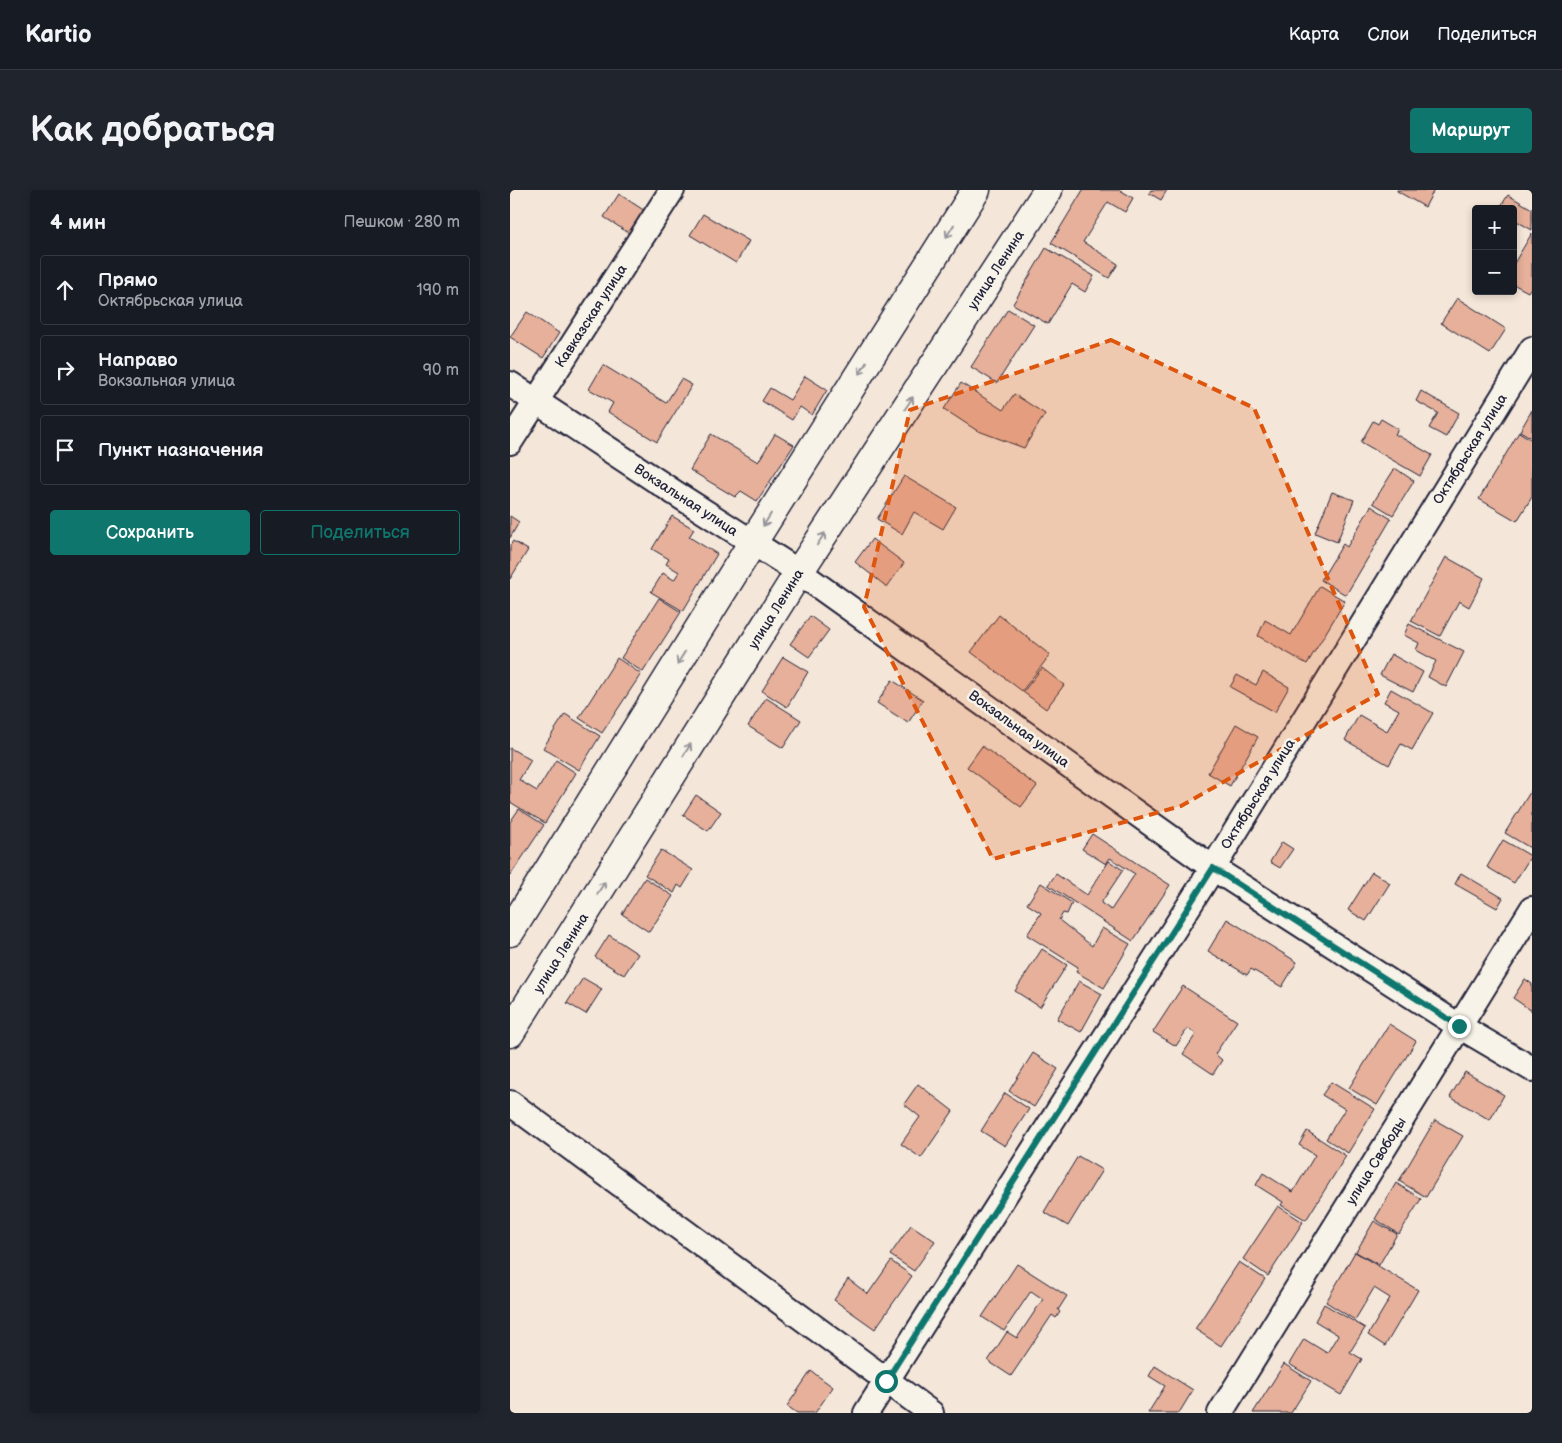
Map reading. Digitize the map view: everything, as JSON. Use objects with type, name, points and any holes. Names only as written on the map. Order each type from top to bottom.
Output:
[{"type":"street","name":"Кавказская улица","points":[[510,442],[672,190]]},
{"type":"street","points":[[510,932],[753,542],[976,190]]},
{"type":"street","name":"улица Ленина","points":[[510,1033],[799,572],[1048,190]]},
{"type":"street","name":"Октябрьская улица","points":[[866,1413],[1213,868],[1532,349]]},
{"type":"street","name":"Вокзальная улица","points":[[510,384],[799,572],[1213,868],[1459,1026],[1532,1069]]},
{"type":"street","name":"улица Свободы","points":[[1220,1413],[1532,909]]},
{"type":"street","points":[[510,1104],[931,1413]]},
{"type":"highlighted area","points":[[1111,340],[1254,408],[1378,694],[1181,806],[993,859],[864,607],[910,410]]},
{"type":"building","points":[[1083,190],[1120,190],[1133,198],[1125,212],[1108,202],[1083,242],[1118,264],[1109,278],[1051,243]]},
{"type":"building","points":[[1151,190],[1167,190],[1161,200],[1149,193]]},
{"type":"building","points":[[1397,190],[1434,190],[1425,207]]},
{"type":"building","points":[[619,194],[645,211],[630,234],[604,217]]},
{"type":"building","points":[[1508,195],[1532,209],[1532,230],[1517,221],[1517,205],[1502,205]]},
{"type":"building","points":[[703,214],[749,241],[736,263],[690,235]]},
{"type":"building","points":[[1532,233],[1532,286],[1528,292],[1517,286],[1517,258]]},
{"type":"building","points":[[1046,248],[1094,276],[1085,292],[1072,284],[1048,324],[1013,304]]},
{"type":"building","points":[[1457,298],[1506,329],[1490,354],[1441,323]]},
{"type":"building","points":[[1008,309],[1034,325],[997,383],[971,367]]},
{"type":"building","points":[[527,312],[559,333],[543,358],[510,337]]},
{"type":"building","points":[[603,365],[666,403],[681,379],[692,385],[657,442],[608,412],[613,403],[589,389]]},
{"type":"building","points":[[805,376],[827,390],[812,415],[800,407],[792,420],[762,401],[770,388],[790,400]]},
{"type":"building","points":[[961,383],[1003,410],[1014,394],[1045,414],[1024,448],[976,430],[944,409]]},
{"type":"building","points":[[1421,391],[1459,413],[1446,437],[1429,428],[1438,413],[1416,401]]},
{"type":"building","points":[[1532,410],[1532,438],[1520,431]]},
{"type":"building","points":[[1381,419],[1398,429],[1395,434],[1432,455],[1420,476],[1361,442],[1373,421],[1378,424]]},
{"type":"building","points":[[1519,432],[1532,440],[1532,497],[1517,521],[1479,499]]},
{"type":"building","points":[[711,434],[758,462],[775,434],[794,445],[757,501],[741,491],[735,497],[690,470]]},
{"type":"building","points":[[1395,468],[1414,481],[1393,515],[1373,503]]},
{"type":"building","points":[[904,476],[956,507],[943,529],[914,512],[902,534],[877,519]]},
{"type":"building","points":[[1332,492],[1354,500],[1337,542],[1315,533]]},
{"type":"building","points":[[1371,506],[1391,519],[1346,595],[1321,580],[1343,544],[1347,547]]},
{"type":"building","points":[[510,516],[519,522],[510,538]]},
{"type":"building","points":[[672,516],[694,529],[689,537],[717,554],[683,611],[651,592],[663,573],[674,580],[679,572],[666,564],[669,559],[652,549]]},
{"type":"building","points":[[872,539],[904,563],[887,587],[855,562]]},
{"type":"building","points":[[513,541],[528,550],[510,579],[510,546]]},
{"type":"building","points":[[1446,557],[1484,578],[1469,607],[1459,601],[1440,636],[1411,621]]},
{"type":"building","points":[[1320,586],[1345,601],[1307,664],[1258,636],[1265,620],[1291,635]]},
{"type":"building","points":[[659,598],[681,612],[643,672],[621,658]]},
{"type":"building","points":[[999,615],[1050,655],[1022,691],[971,652]]},
{"type":"building","points":[[810,616],[829,630],[809,657],[790,644]]},
{"type":"building","points":[[1409,624],[1464,652],[1446,687],[1428,677],[1436,661],[1416,650],[1419,643],[1404,635]]},
{"type":"building","points":[[1391,654],[1423,672],[1413,692],[1380,675]]},
{"type":"building","points":[[783,657],[808,672],[787,707],[762,691]]},
{"type":"building","points":[[617,658],[641,674],[602,733],[579,718]]},
{"type":"building","points":[[1042,668],[1064,685],[1046,709],[1023,692]]},
{"type":"building","points":[[1263,672],[1289,687],[1275,712],[1230,687],[1237,675],[1256,685]]},
{"type":"building","points":[[892,680],[923,700],[908,723],[877,703]]},
{"type":"building","points":[[1391,689],[1433,713],[1412,750],[1401,744],[1389,765],[1345,740],[1359,715],[1387,731],[1399,710],[1384,702]]},
{"type":"building","points":[[766,698],[801,720],[783,748],[748,726]]},
{"type":"building","points":[[565,714],[600,736],[579,770],[543,748]]},
{"type":"building","points":[[1236,724],[1258,737],[1230,786],[1208,773]]},
{"type":"building","points":[[982,746],[1037,786],[1021,807],[967,767]]},
{"type":"building","points":[[510,748],[531,760],[519,780],[537,791],[556,760],[576,773],[545,823],[510,802]]},
{"type":"building","points":[[1532,789],[1532,849],[1505,833]]},
{"type":"building","points":[[696,795],[721,812],[708,831],[683,815]]},
{"type":"building","points":[[519,809],[544,825],[510,876],[510,822]]},
{"type":"building","points":[[1092,834],[1170,885],[1133,941],[1048,885],[1056,874],[1087,895],[1109,861],[1123,870],[1101,903],[1111,910],[1135,874],[1110,858],[1106,864],[1082,849]]},
{"type":"building","points":[[1503,840],[1531,856],[1514,883],[1487,867]]},
{"type":"building","points":[[1282,842],[1293,849],[1280,868],[1270,862]]},
{"type":"building","points":[[661,850],[693,870],[682,888],[678,885],[674,893],[645,875]]},
{"type":"building","points":[[1372,872],[1390,883],[1366,921],[1348,910]]},
{"type":"building","points":[[1461,873],[1503,898],[1497,908],[1455,884]]},
{"type":"building","points":[[645,878],[673,896],[649,932],[622,914]]},
{"type":"building","points":[[1041,883],[1072,903],[1067,914],[1063,913],[1059,920],[1092,946],[1102,928],[1130,944],[1104,988],[1076,972],[1078,967],[1027,935],[1041,913],[1027,904]]},
{"type":"building","points":[[1227,919],[1297,962],[1282,987],[1251,969],[1247,975],[1208,951]]},
{"type":"building","points":[[609,935],[638,954],[624,975],[595,957]]},
{"type":"building","points":[[1042,949],[1067,965],[1040,1007],[1015,991]]},
{"type":"building","points":[[583,978],[602,989],[586,1014],[567,1003]]},
{"type":"building","points":[[1525,979],[1532,984],[1532,1011],[1513,998]]},
{"type":"building","points":[[1079,981],[1102,994],[1081,1032],[1057,1019]]},
{"type":"building","points":[[1183,986],[1237,1021],[1215,1054],[1222,1060],[1213,1074],[1183,1054],[1196,1034],[1188,1028],[1176,1046],[1153,1032]]},
{"type":"building","points":[[1389,1024],[1416,1041],[1377,1105],[1349,1088]]},
{"type":"building","points":[[1033,1053],[1058,1069],[1034,1107],[1009,1091]]},
{"type":"building","points":[[1465,1072],[1504,1095],[1490,1120],[1450,1097]]},
{"type":"building","points":[[1331,1082],[1375,1109],[1348,1153],[1326,1139],[1345,1109],[1322,1095]]},
{"type":"building","points":[[918,1084],[953,1111],[921,1158],[901,1144],[920,1117],[904,1104]]},
{"type":"building","points":[[1005,1093],[1029,1109],[1005,1146],[981,1131]]},
{"type":"building","points":[[1435,1120],[1463,1136],[1426,1197],[1399,1181]]},
{"type":"building","points":[[1307,1131],[1346,1156],[1306,1220],[1281,1205],[1283,1202],[1256,1185],[1263,1173],[1293,1192],[1315,1155],[1299,1145]]},
{"type":"building","points":[[1078,1156],[1102,1170],[1068,1226],[1044,1212]]},
{"type":"building","points":[[1396,1183],[1421,1199],[1399,1234],[1375,1219]]},
{"type":"building","points":[[1278,1206],[1303,1222],[1268,1276],[1243,1259]]},
{"type":"building","points":[[1374,1221],[1397,1234],[1379,1265],[1356,1252]]},
{"type":"building","points":[[911,1225],[935,1241],[914,1271],[890,1255]]},
{"type":"building","points":[[1355,1252],[1418,1290],[1385,1346],[1368,1335],[1390,1298],[1374,1288],[1355,1320],[1326,1302]]},
{"type":"building","points":[[891,1261],[912,1276],[875,1329],[834,1300],[848,1279],[868,1294]]},
{"type":"building","points":[[1239,1262],[1265,1279],[1221,1346],[1195,1329]]},
{"type":"building","points":[[1017,1264],[1067,1296],[1058,1310],[1060,1312],[1056,1318],[1052,1315],[1011,1376],[988,1361],[1007,1332],[1017,1338],[1043,1299],[1031,1291],[1004,1331],[982,1317]]},
{"type":"building","points":[[1324,1304],[1365,1328],[1350,1352],[1362,1359],[1341,1395],[1289,1364],[1304,1339],[1327,1353],[1338,1335],[1315,1321]]},
{"type":"building","points":[[1284,1364],[1311,1381],[1291,1413],[1253,1413]]},
{"type":"building","points":[[1155,1366],[1193,1390],[1179,1413],[1148,1413],[1165,1386],[1149,1376]]},
{"type":"building","points":[[811,1371],[833,1387],[815,1413],[797,1413],[787,1406]]},
{"type":"route","points":[[886,1381],[1213,868],[1459,1026]]}]
